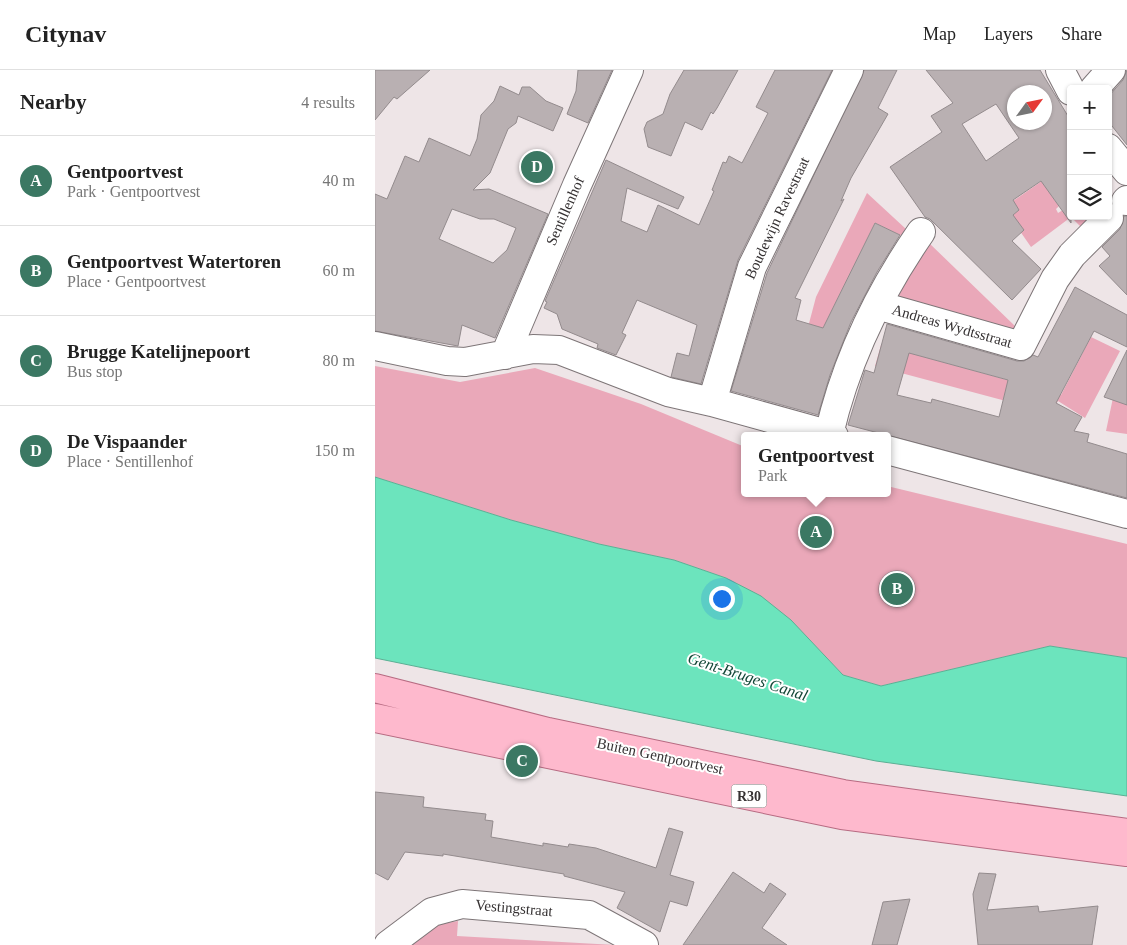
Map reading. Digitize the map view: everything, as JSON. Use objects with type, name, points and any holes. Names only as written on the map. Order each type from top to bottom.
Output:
[{"type":"main road","name":"Buiten Gentpoortvest","points":[[375,688],[548,732],[843,794],[1127,833]]},
{"type":"main road","name":"Buiten Gentpoortvest","points":[[375,718],[842,815],[1127,852]]},
{"type":"street","name":"Sentillenhof","points":[[505,355],[577,185],[629,70]]},
{"type":"street","name":"Boudewijn Ravestraat","points":[[713,402],[752,267],[849,70]]},
{"type":"street","points":[[1060,70],[1068,85]]},
{"type":"street","points":[[1098,85],[1111,70]]},
{"type":"street","points":[[1112,153],[1127,171]]},
{"type":"street","name":"Andreas Wydtsstraat","points":[[877,305],[1021,346],[1055,279],[1072,255],[1121,206]]},
{"type":"street","points":[[832,432],[847,369],[893,272],[921,232]]},
{"type":"street","points":[[375,346],[447,361],[465,362],[533,349],[559,350],[668,392],[713,402],[820,432]]},
{"type":"street","points":[[891,451],[1127,514]]},
{"type":"street","name":"Vestingstraat","points":[[388,945],[432,912],[462,904],[589,915],[644,945]]},
{"type":"shaded area","points":[[1052,174],[1057,189],[1050,194],[1059,206],[1056,209],[1058,213],[1066,208],[1067,220],[1031,247],[1010,217],[1019,210],[1013,201]]},
{"type":"shaded area","points":[[867,193],[906,229],[902,236],[875,223],[834,306],[819,353],[803,346],[816,297]]},
{"type":"shaded area","points":[[1074,220],[1096,220],[1085,231]]},
{"type":"shaded area","points":[[928,242],[1016,327],[1004,334],[896,300],[900,273]]},
{"type":"shaded area","points":[[1091,337],[1120,351],[1085,418],[1058,401],[1051,413],[875,366],[881,345],[1061,395]]},
{"type":"shaded area","points":[[375,366],[460,382],[535,368],[641,404],[741,445],[741,497],[891,497],[891,487],[1127,544],[1127,658],[1050,646],[881,686],[843,675],[790,620],[726,578],[674,560],[599,544],[511,520],[375,477]]},
{"type":"shaded area","points":[[1114,393],[1127,397],[1127,434],[1106,431]]},
{"type":"shaded area","points":[[458,921],[457,936],[615,945],[410,945],[437,925]]},
{"type":"water","name":"Gent-Bruges Canal","points":[[375,477],[511,520],[599,544],[674,560],[726,578],[761,596],[791,620],[843,675],[881,686],[1050,646],[1127,658],[1127,796],[876,761],[375,658]]},
{"type":"building","points":[[375,70],[430,70],[397,99],[394,97],[375,120]]},
{"type":"building","points":[[578,70],[612,70],[588,123],[567,114],[576,91]]},
{"type":"building","points":[[684,70],[738,70],[717,108],[713,114],[711,112],[702,130],[685,122],[671,156],[648,147],[644,129],[647,122],[663,114],[670,94]]},
{"type":"building","points":[[775,70],[832,70],[738,260],[701,384],[671,377],[677,353],[689,356],[697,325],[637,300],[622,333],[626,335],[616,355],[597,348],[598,344],[562,329],[557,314],[544,308],[547,302],[545,301],[606,160],[684,197],[678,209],[627,188],[621,221],[647,232],[658,205],[699,225],[714,191],[712,190],[723,162],[726,163],[729,156],[742,163],[768,113],[756,107]]},
{"type":"building","points":[[864,70],[897,70],[878,108],[888,114],[851,178],[841,201],[844,199],[795,298],[801,300],[796,320],[823,328],[875,223],[900,235],[877,272],[851,322],[830,375],[818,415],[731,391],[767,273]]},
{"type":"building","points":[[926,70],[1040,70],[1049,85],[1007,85],[1007,120],[996,104],[962,124],[986,161],[1019,138],[1014,130],[1052,130],[1052,90],[1067,114],[1067,217],[1041,181],[1013,200],[1019,210],[1013,215],[1024,230],[1012,241],[1041,269],[1012,300],[930,219],[925,217],[890,167],[942,132],[931,116],[953,103]]},
{"type":"building","points":[[1127,70],[1127,145],[1112,126],[1112,92],[1123,80]]},
{"type":"building","points":[[500,86],[519,95],[522,87],[530,87],[546,101],[563,108],[553,131],[518,116],[516,123],[508,129],[490,173],[473,190],[489,189],[548,214],[495,338],[462,325],[458,346],[375,331],[375,194],[387,199],[405,156],[419,162],[429,138],[470,156],[477,139],[481,115],[494,101]],"holes":[[[452,209],[480,219],[494,219],[516,228],[507,250],[493,263],[439,239]]]},
{"type":"building","points":[[1124,216],[1127,216],[1127,295],[1099,266],[1110,256],[1102,247],[1120,229]]},
{"type":"building","points":[[1075,287],[1127,315],[1127,347],[1094,331],[1056,403],[1082,417],[1074,431],[1089,434],[1087,442],[1127,454],[1127,498],[891,436],[891,432],[875,432],[848,425],[865,370],[874,373],[887,324],[1017,361],[1024,361],[1033,355],[1038,357]],"holes":[[[909,353],[1008,380],[999,417],[932,399],[931,403],[897,395]]]},
{"type":"building","points":[[1127,350],[1127,405],[1104,397]]},
{"type":"building","points":[[897,571],[904,572],[910,576],[914,582],[914,596],[910,602],[904,606],[897,607],[890,606],[884,602],[880,596],[879,589],[880,582],[884,576],[890,572]]},
{"type":"building","points":[[375,792],[424,797],[423,807],[486,814],[485,820],[493,821],[491,837],[543,846],[543,843],[568,847],[569,844],[596,848],[656,868],[669,828],[683,832],[670,875],[694,882],[687,906],[670,901],[660,932],[617,908],[625,892],[564,876],[564,874],[443,854],[443,856],[405,852],[388,880],[375,873]]},
{"type":"building","points":[[733,872],[764,893],[770,883],[786,894],[762,928],[787,945],[683,945]]},
{"type":"building","points":[[979,873],[996,874],[987,910],[1038,906],[1039,912],[1098,906],[1092,945],[978,945],[973,894]]},
{"type":"building","points":[[910,899],[897,945],[872,945],[883,902]]},
{"type":"place","name":"De Vispaander","points":[[537,167]]},
{"type":"place","name":"Gentpoortvest","points":[[816,532]]},
{"type":"place","name":"Gentpoortvest Watertoren","points":[[897,589]]},
{"type":"place","name":"Brugge Katelijnepoort","points":[[522,761]]}]
